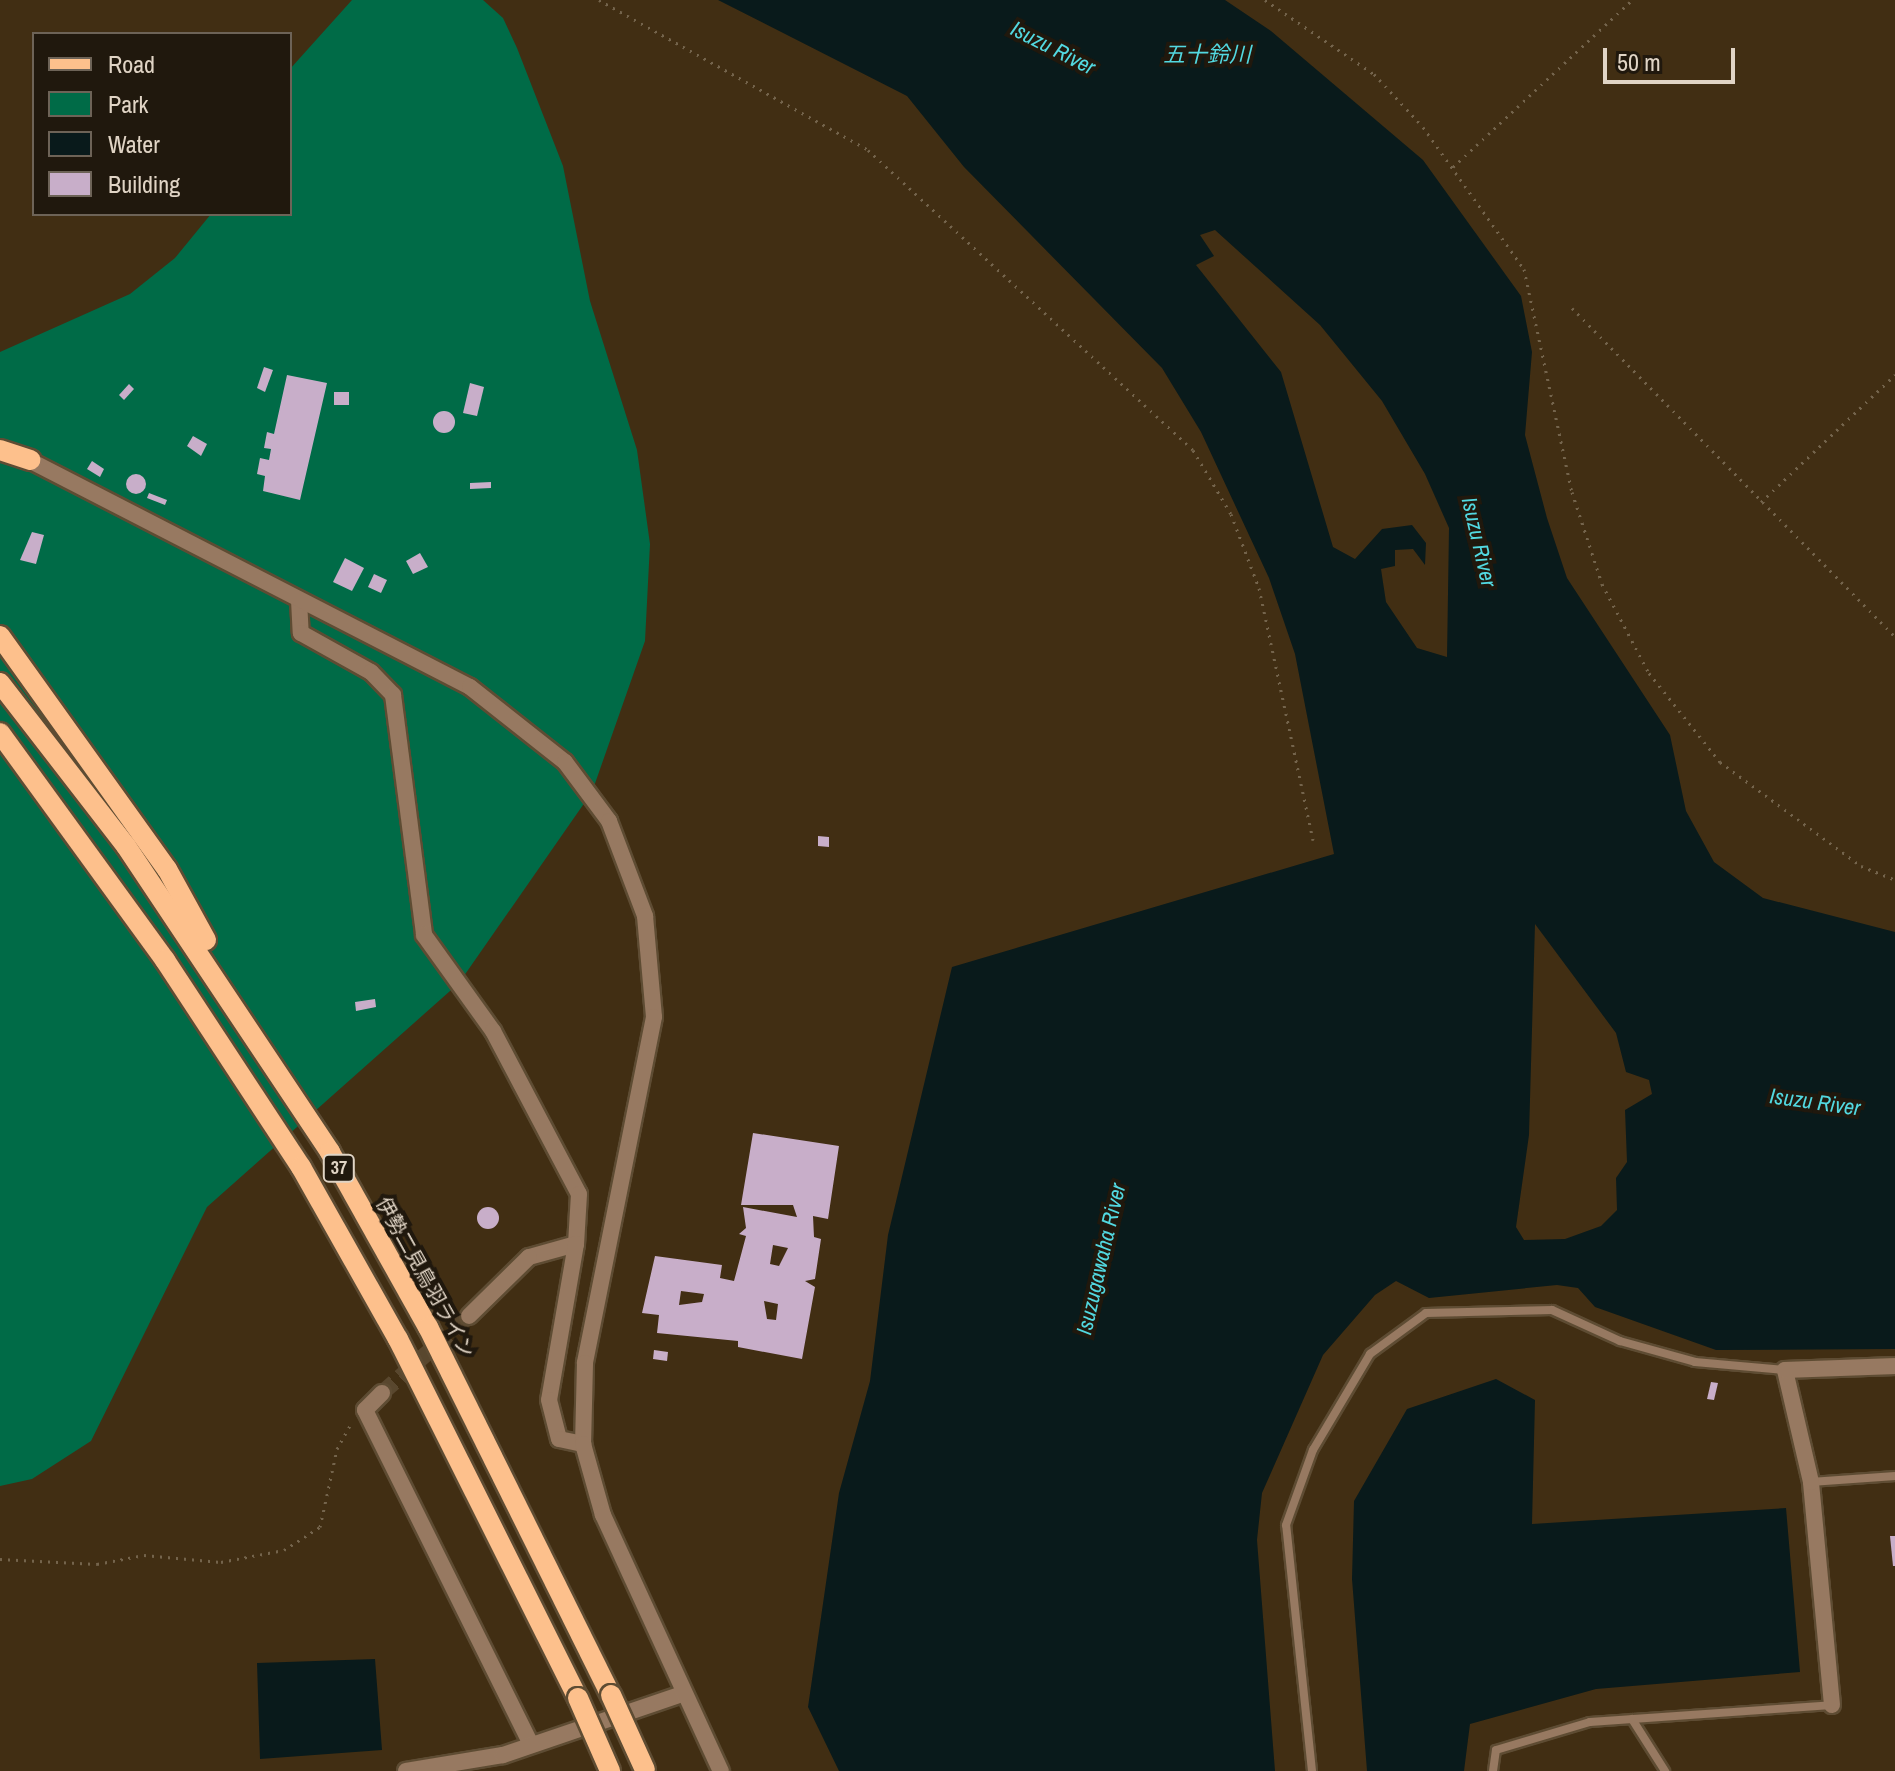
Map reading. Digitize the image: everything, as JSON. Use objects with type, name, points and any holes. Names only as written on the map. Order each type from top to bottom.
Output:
[{"type":"main road","points":[[0,450],[30,460]]},
{"type":"main road","points":[[0,636],[167,869],[258,1037]]},
{"type":"main road","name":"伊勢二見鳥羽ライン","points":[[0,683],[126,846],[258,1037],[428,1327],[611,1695],[645,1771]]},
{"type":"main road","name":"37","points":[[0,733],[43,790],[301,1167],[405,1352],[578,1698],[610,1771]]},
{"type":"main road","points":[[0,747],[43,790]]},
{"type":"street","points":[[0,444],[470,687],[519,722],[594,798],[636,883],[653,955],[654,1017],[585,1363],[583,1444],[603,1515],[682,1694],[721,1771]]},
{"type":"street","points":[[299,600],[301,633],[371,672],[393,695],[424,935],[493,1031],[579,1194],[576,1244],[549,1400],[559,1439],[583,1444]]},
{"type":"street","points":[[469,1316],[529,1257],[576,1244]]},
{"type":"street","points":[[1832,1705],[1811,1482],[1785,1370],[1895,1366]]},
{"type":"street","points":[[382,1393],[365,1410],[530,1742]]},
{"type":"street","points":[[406,1771],[503,1755],[530,1742],[682,1694]]},
{"type":"lane","points":[[1312,1771],[1286,1525],[1313,1450],[1370,1354],[1426,1313],[1552,1310],[1620,1341],[1695,1362],[1785,1370]]},
{"type":"lane","points":[[1811,1482],[1895,1476]]},
{"type":"lane","points":[[1493,1771],[1496,1750],[1590,1722],[1832,1705]]},
{"type":"lane","points":[[1632,1719],[1665,1771]]},
{"type":"path","points":[[599,0],[868,150],[1193,450],[1231,514],[1259,588],[1313,840]]},
{"type":"path","points":[[1265,0],[1374,74],[1453,167],[1524,269],[1572,492],[1602,584],[1649,673],[1720,762],[1861,866],[1895,880]]},
{"type":"path","points":[[1453,167],[1632,0]]},
{"type":"path","points":[[1572,308],[1895,637]]},
{"type":"path","points":[[1761,502],[1895,375]]},
{"type":"path","points":[[0,1559],[97,1564],[144,1555],[221,1562],[284,1550],[320,1527],[337,1449],[365,1410]]},
{"type":"green space","points":[[352,0],[483,0],[503,18],[563,166],[590,301],[637,450],[650,544],[645,641],[592,792],[459,983],[207,1207],[91,1441],[32,1479],[0,1486],[0,352],[130,294],[175,258],[209,216],[292,216],[292,67]]},
{"type":"water","points":[[718,0],[1225,0],[1271,31],[1423,160],[1521,296],[1532,352],[1525,435],[1567,578],[1670,735],[1686,811],[1714,862],[1763,898],[1895,932],[1895,1349],[1716,1350],[1595,1307],[1578,1288],[1557,1285],[1429,1298],[1396,1281],[1375,1295],[1323,1355],[1262,1493],[1257,1540],[1275,1771],[839,1771],[808,1707],[839,1493],[870,1381],[888,1235],[952,967],[1334,854],[1295,654],[1269,578],[1201,432],[1162,368],[964,167],[907,96]],"holes":[[[1215,230],[1320,325],[1382,401],[1425,474],[1449,528],[1447,657],[1417,648],[1386,602],[1381,569],[1395,566],[1395,550],[1413,549],[1425,565],[1426,543],[1412,525],[1382,529],[1355,559],[1333,547],[1281,372],[1196,265],[1214,256],[1200,235]],[[1535,924],[1616,1033],[1626,1072],[1649,1080],[1652,1094],[1625,1110],[1627,1162],[1616,1178],[1617,1210],[1601,1226],[1565,1239],[1524,1240],[1516,1227],[1529,1135]]]},
{"type":"water","points":[[1496,1379],[1535,1400],[1532,1524],[1786,1508],[1800,1672],[1596,1689],[1470,1724],[1464,1771],[1367,1771],[1352,1579],[1354,1501],[1407,1409]]},
{"type":"water","points":[[375,1659],[382,1750],[260,1759],[257,1663]]},
{"type":"building","points":[[264,367],[273,370],[265,392],[257,388]]},
{"type":"building","points":[[287,375],[327,383],[300,500],[263,491],[265,476],[257,474],[260,458],[269,460],[271,449],[264,448],[267,432],[274,434]]},
{"type":"building","points":[[470,383],[484,387],[477,416],[463,413]]},
{"type":"building","points":[[129,384],[134,389],[124,400],[119,395]]},
{"type":"building","points":[[334,392],[349,392],[349,405],[334,405]]},
{"type":"building","points":[[444,411],[452,414],[455,422],[452,430],[444,433],[436,430],[433,422],[436,414]]},
{"type":"building","points":[[193,436],[207,444],[201,456],[187,446]]},
{"type":"building","points":[[92,461],[104,469],[100,477],[87,469]]},
{"type":"building","points":[[136,474],[143,477],[146,484],[143,491],[136,494],[129,491],[126,484],[129,477]]},
{"type":"building","points":[[491,482],[491,488],[470,489],[470,483]]},
{"type":"building","points":[[149,493],[167,500],[165,505],[147,498]]},
{"type":"building","points":[[32,532],[44,535],[36,564],[20,560]]},
{"type":"building","points":[[420,553],[428,567],[413,574],[406,561]]},
{"type":"building","points":[[345,558],[364,568],[352,591],[333,582]]},
{"type":"building","points":[[374,574],[387,580],[381,593],[368,587]]},
{"type":"building","points":[[818,836],[829,837],[829,847],[818,846]]},
{"type":"building","points":[[375,999],[376,1007],[356,1011],[355,1002]]},
{"type":"building","points":[[753,1133],[839,1146],[828,1219],[813,1216],[814,1237],[821,1239],[815,1279],[805,1281],[815,1287],[802,1359],[738,1347],[738,1341],[657,1333],[659,1315],[642,1313],[655,1256],[722,1265],[720,1278],[734,1281],[746,1236],[739,1234],[746,1228],[743,1207],[797,1217],[793,1205],[741,1205]],"holes":[[[773,1245],[788,1248],[779,1266],[770,1264]],[[681,1291],[704,1294],[702,1302],[679,1305]],[[764,1301],[778,1304],[776,1320],[767,1319]]]},
{"type":"building","points":[[488,1207],[496,1210],[499,1218],[496,1226],[488,1229],[480,1226],[477,1218],[480,1210]]},
{"type":"building","points":[[654,1350],[668,1352],[667,1361],[653,1359]]},
{"type":"building","points":[[1711,1382],[1718,1383],[1714,1400],[1707,1399]]},
{"type":"building","points":[[1890,1536],[1895,1536],[1895,1566],[1893,1566]]},
{"type":"tunnel","points":[[382,1393],[469,1316]]},
{"type":"water label","name":"Isuzu River","points":[[1053,48]]},
{"type":"water label","name":"五十鈴川","points":[[1207,55]]},
{"type":"water label","name":"Isuzu River","points":[[1479,542]]},
{"type":"water label","name":"Isuzu River","points":[[1815,1102]]},
{"type":"water label","name":"Isuzugawaha River","points":[[1101,1259]]}]
